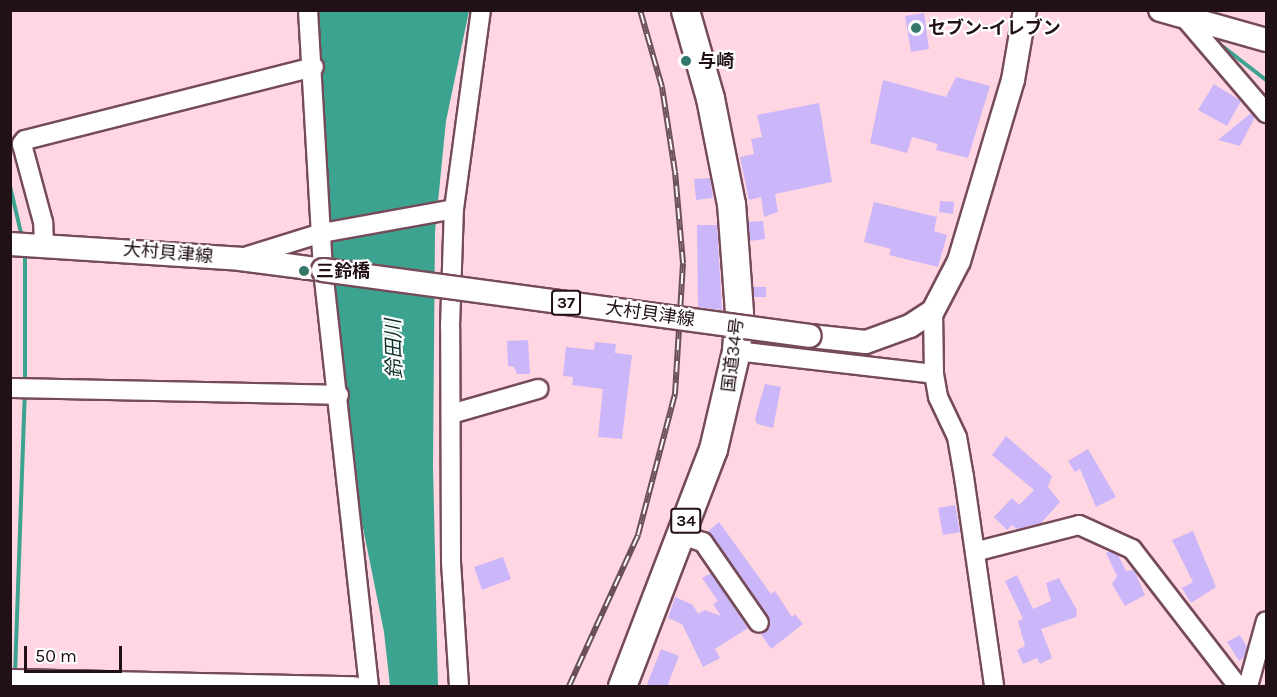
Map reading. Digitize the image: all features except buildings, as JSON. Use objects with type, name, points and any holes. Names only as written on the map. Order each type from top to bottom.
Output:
[{"type":"highway","name":"国道34号","points":[[622,687],[681,535],[724,411],[735,351],[739,312],[731,204],[710,98],[685,10]]},
{"type":"main road","points":[[933,311],[963,250],[1013,80],[1025,10]]},
{"type":"main road","points":[[1160,10],[1266,40]]},
{"type":"main road","name":"大村貝津線","points":[[25,244],[240,259],[866,342],[910,326],[933,311]]},
{"type":"street","points":[[308,10],[326,232],[323,270],[339,395],[369,687]]},
{"type":"street","points":[[459,687],[451,561],[448,211],[481,10]]},
{"type":"street","points":[[1183,16],[1266,113]]},
{"type":"street","points":[[25,244],[43,222],[22,144],[25,140],[314,67]]},
{"type":"street","points":[[240,259],[326,232],[448,211]]},
{"type":"street","points":[[933,311],[934,374],[938,397],[957,437],[978,551],[994,687]]},
{"type":"street","points":[[735,351],[934,374]]},
{"type":"street","points":[[11,388],[339,395]]},
{"type":"street","points":[[451,414],[538,389]]},
{"type":"street","points":[[978,551],[1080,525],[1132,549],[1164,586],[1220,669],[1238,687]]},
{"type":"street","points":[[681,535],[703,542],[734,576],[759,623]]},
{"type":"street","points":[[1248,687],[1266,621]]},
{"type":"street","points":[[1220,669],[1227,687]]},
{"type":"street","points":[[15,679],[355,687]]},
{"type":"water","name":"鈴田川","points":[[314,11],[469,11],[446,121],[435,232],[433,465],[438,686],[390,686],[384,632],[360,513],[331,287]]},
{"type":"waterway","points":[[1217,42],[1266,80]]},
{"type":"waterway","points":[[10,186],[22,237]]},
{"type":"waterway","points":[[25,253],[25,383]]},
{"type":"waterway","points":[[15,674],[25,393]]},
{"type":"railway","points":[[569,686],[638,535],[675,394],[683,263],[675,172],[662,87],[640,10]]},
{"type":"place","name":"セブン-イレブン","points":[[916,28]]},
{"type":"place","name":"与崎","points":[[686,61]]},
{"type":"place","name":"三鈴橋","points":[[304,271]]}]
